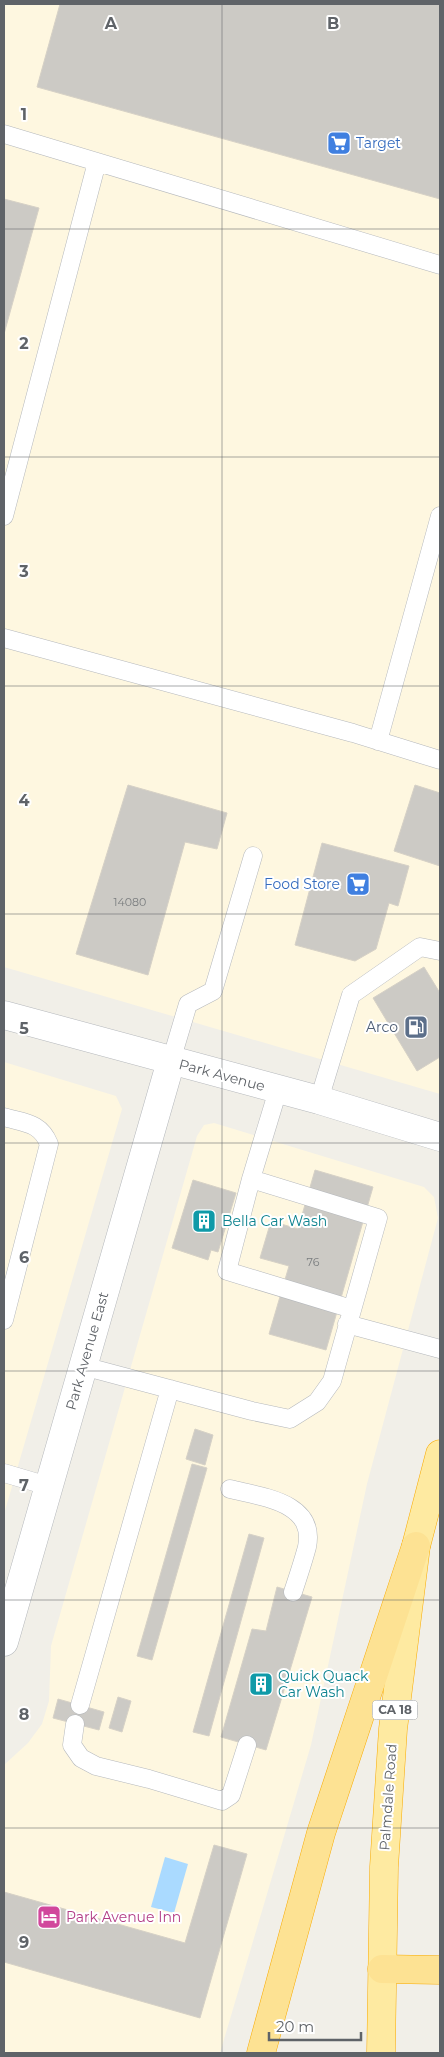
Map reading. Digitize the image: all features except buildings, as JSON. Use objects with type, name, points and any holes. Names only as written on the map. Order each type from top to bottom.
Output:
[{"type":"highway","name":"Palmdale Road","points":[[381,2053],[387,1800],[393,1729],[416,1546],[440,1454]]},
{"type":"highway","points":[[261,2053],[321,1833],[416,1546]]},
{"type":"highway","points":[[382,1969],[440,1970]]},
{"type":"street","name":"Park Avenue","points":[[4,1015],[319,1100],[440,1137]]},
{"type":"street","name":"Park Avenue East","points":[[4,1642],[171,1061]]},
{"type":"lane","points":[[4,134],[440,265]]},
{"type":"lane","points":[[4,516],[97,162]]},
{"type":"lane","points":[[378,741],[432,577],[440,516]]},
{"type":"lane","points":[[4,638],[378,741],[440,760]]},
{"type":"lane","points":[[171,1061],[188,1004],[213,991],[253,856]]},
{"type":"lane","points":[[319,1100],[351,995],[420,947],[440,951]]},
{"type":"lane","points":[[278,1090],[251,1179],[228,1271],[440,1349]]},
{"type":"lane","points":[[4,1117],[37,1126],[45,1133],[49,1144],[4,1320]]},
{"type":"lane","points":[[83,1366],[252,1411],[290,1419],[317,1402],[332,1381],[378,1218],[251,1179]]},
{"type":"lane","points":[[80,1705],[170,1389]]},
{"type":"lane","points":[[4,1473],[48,1486]]},
{"type":"lane","points":[[230,1489],[287,1504],[301,1515],[307,1530],[307,1545],[294,1592]]},
{"type":"lane","points":[[75,1724],[72,1745],[81,1758],[96,1766],[149,1779],[222,1801],[231,1795],[247,1745]]},
{"type":"shaded area","points":[[4,4],[440,4],[440,1094],[4,967]]},
{"type":"shaded area","points":[[4,1062],[116,1096],[122,1109],[4,1514]]},
{"type":"shaded area","points":[[214,1123],[424,1187],[434,1197],[438,1218],[367,1484],[311,1745],[220,2053],[4,2053],[4,1765],[28,1743],[42,1724],[49,1701],[51,1646],[197,1136],[204,1125]]},
{"type":"water","points":[[165,1857],[188,1864],[174,1913],[151,1907]]},
{"type":"place","name":"Target","points":[[339,143]]},
{"type":"place","name":"Food Store","points":[[358,884]]},
{"type":"place","name":"Arco","points":[[416,1027]]},
{"type":"place","name":"Bella Car Wash","points":[[204,1221]]},
{"type":"place","name":"Quick Quack Car Wash","points":[[261,1684]]},
{"type":"place","name":"Park Avenue Inn","points":[[49,1917]]}]
